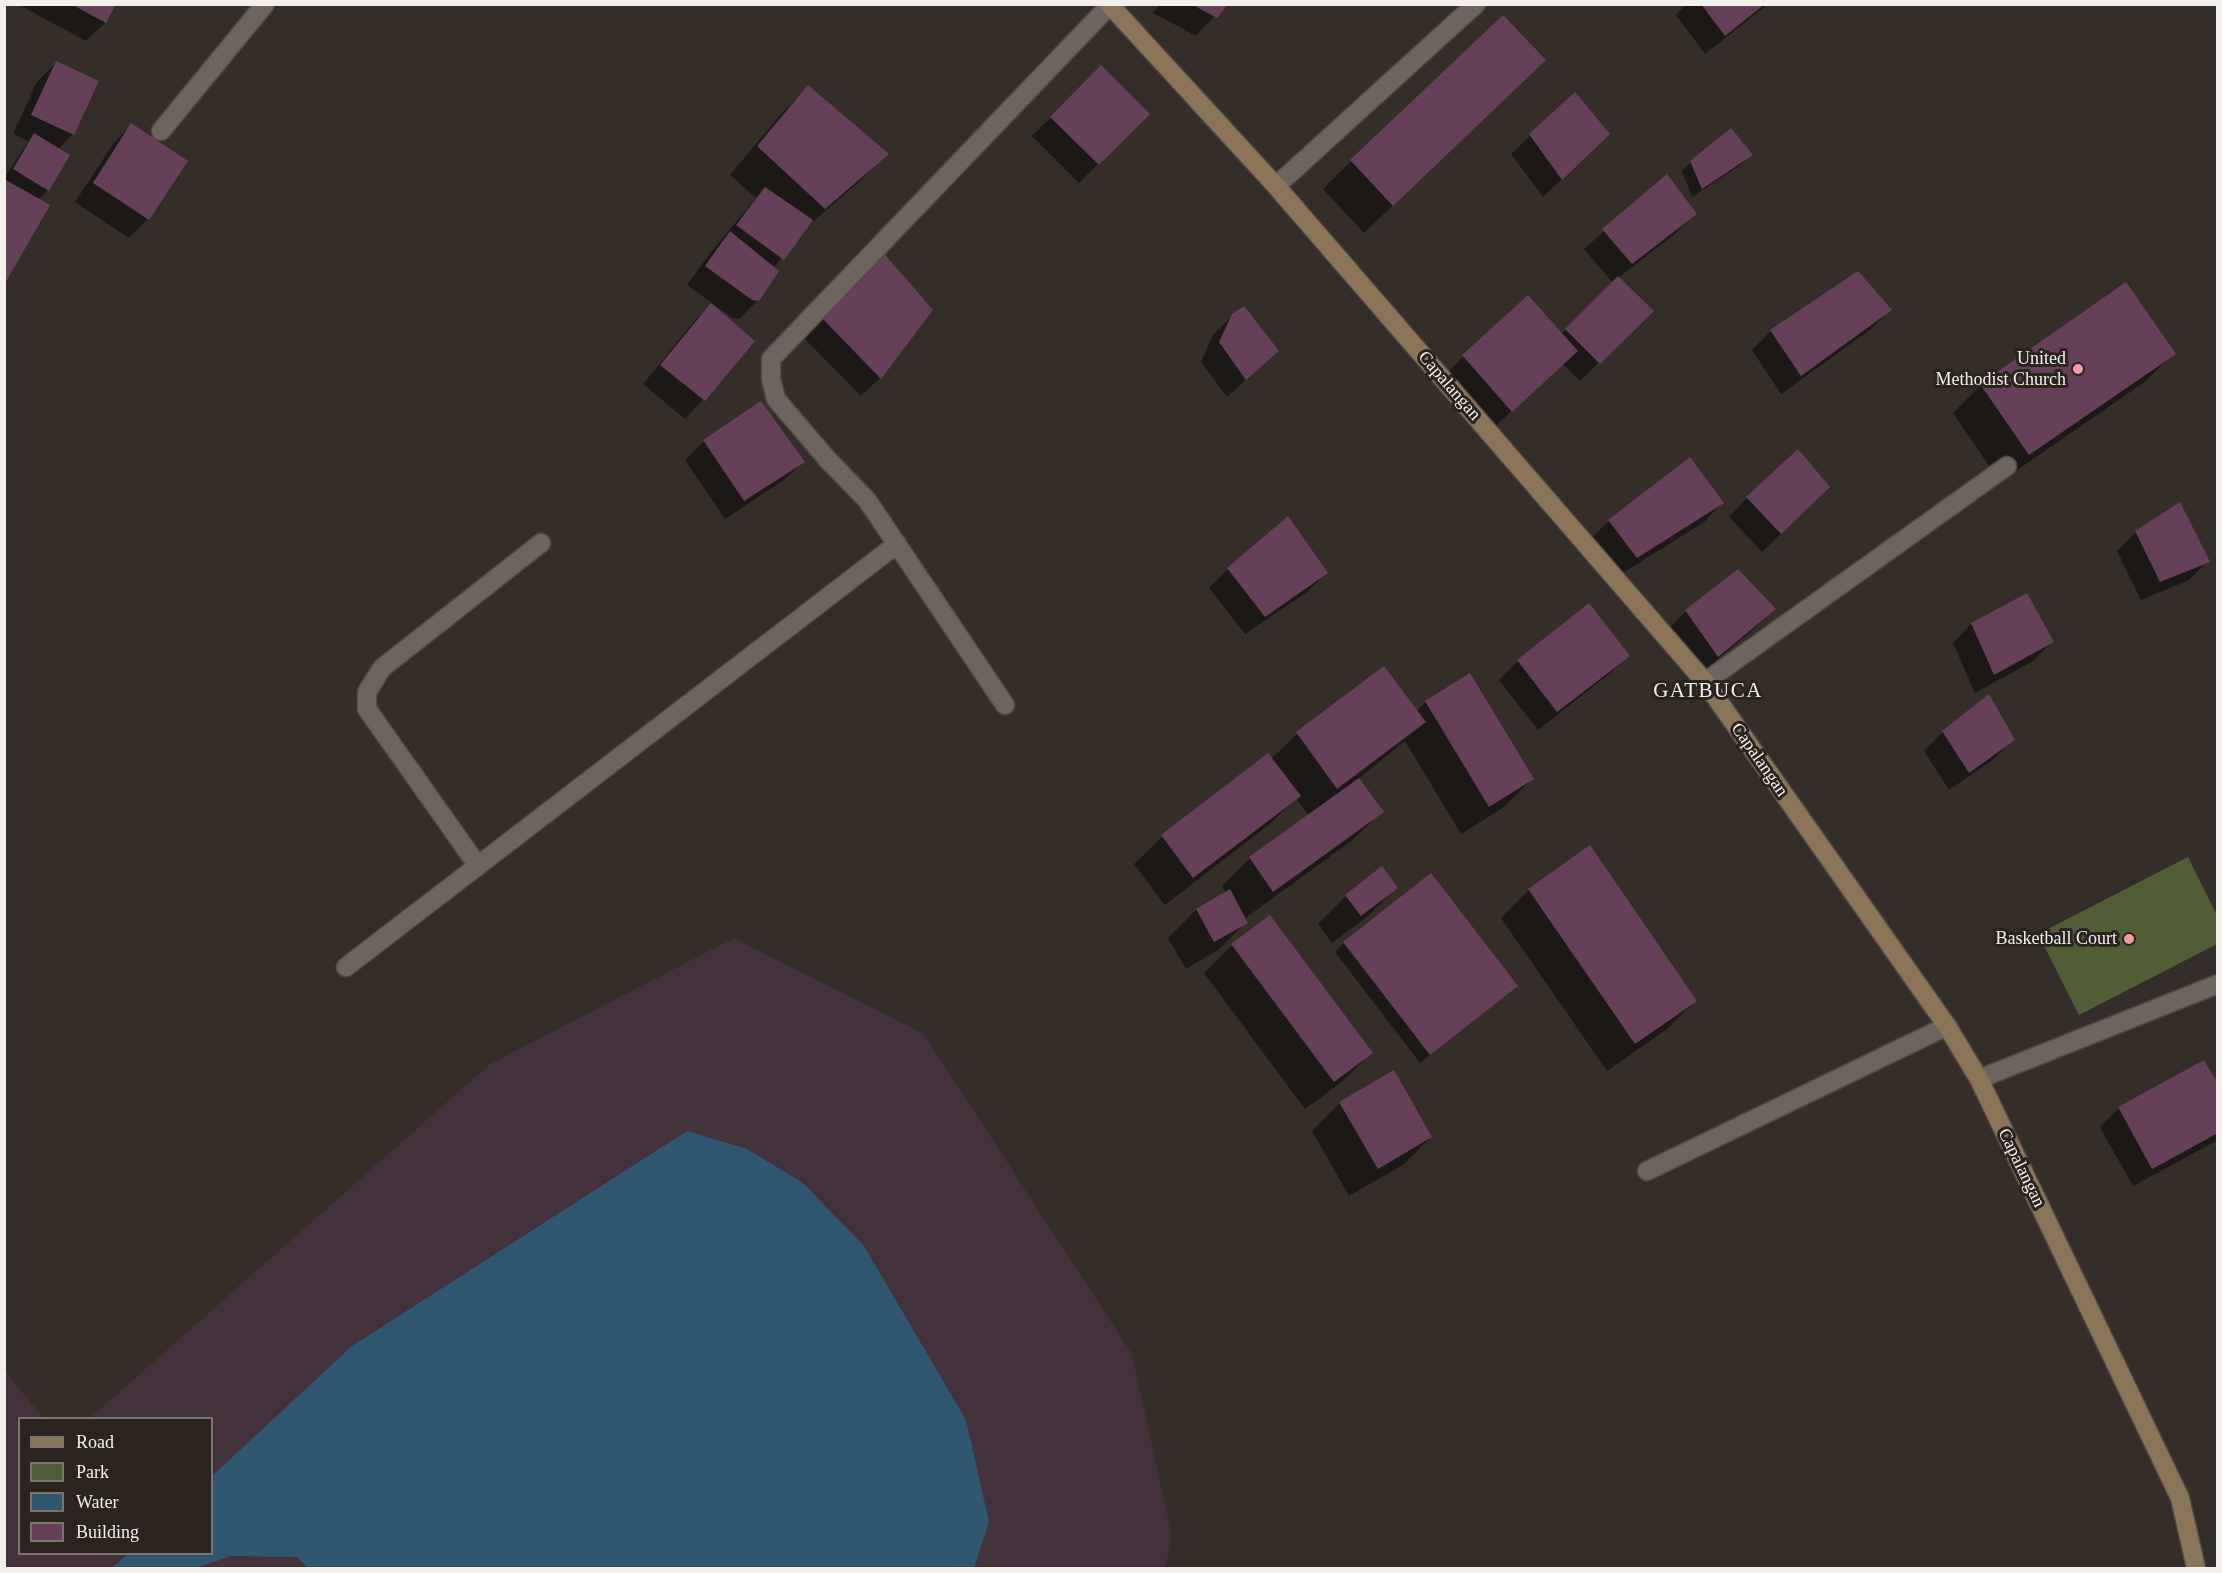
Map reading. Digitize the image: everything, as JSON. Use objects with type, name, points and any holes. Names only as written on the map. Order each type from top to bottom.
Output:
[{"type":"street","points":[[161,131],[265,4]]},
{"type":"street","points":[[1276,186],[1476,4]]},
{"type":"street","points":[[1005,705],[867,500],[828,460],[776,399],[771,379],[771,359],[1109,5]]},
{"type":"street","name":"Capalangan","points":[[1109,5],[1276,186],[1705,682],[1947,1026],[1979,1079],[2180,1498],[2196,1569]]},
{"type":"street","points":[[1705,682],[2007,466]]},
{"type":"street","points":[[478,866],[367,709],[367,692],[382,668],[541,543]]},
{"type":"street","points":[[346,968],[897,544]]},
{"type":"street","points":[[1979,1079],[2217,984]]},
{"type":"street","points":[[1647,1172],[1947,1026]]},
{"type":"shaded area","points":[[734,938],[924,1034],[1132,1354],[1172,1536],[1165,1568],[5,1568],[4,1369],[42,1417],[18,1417],[18,1555],[213,1555],[213,1417],[91,1417],[490,1064]]},
{"type":"green space","name":"Basketball Court","points":[[2188,857],[2217,915],[2217,944],[2079,1015],[2038,934]]},
{"type":"water","points":[[687,1131],[747,1149],[803,1183],[864,1246],[966,1420],[989,1522],[974,1568],[308,1568],[297,1557],[231,1556],[196,1568],[112,1568],[127,1555],[213,1555],[213,1475],[352,1346]]},
{"type":"building","points":[[71,4],[116,4],[106,23]]},
{"type":"building","points":[[1191,4],[1228,4],[1217,18]]},
{"type":"building","points":[[1701,4],[1765,4],[1725,36]]},
{"type":"building","points":[[1503,15],[1546,60],[1393,206],[1350,160]]},
{"type":"building","points":[[56,61],[99,81],[74,135],[31,115]]},
{"type":"building","points":[[1101,65],[1150,114],[1099,165],[1050,117]]},
{"type":"building","points":[[808,85],[889,154],[825,209],[757,146]]},
{"type":"building","points":[[1575,92],[1610,134],[1562,180],[1529,134]]},
{"type":"building","points":[[131,123],[188,161],[149,220],[93,183]]},
{"type":"building","points":[[1731,128],[1753,155],[1702,189],[1690,161]]},
{"type":"building","points":[[34,133],[70,155],[49,191],[13,169]]},
{"type":"building","points":[[1667,174],[1697,214],[1632,264],[1602,229]]},
{"type":"building","points":[[4,179],[50,205],[4,285]]},
{"type":"building","points":[[765,187],[813,220],[784,260],[736,225]]},
{"type":"building","points":[[730,231],[779,271],[759,301],[752,300],[705,266]]},
{"type":"building","points":[[881,250],[933,310],[881,379],[820,316]]},
{"type":"building","points":[[1858,271],[1892,310],[1801,376],[1770,330]]},
{"type":"building","points":[[1618,276],[1654,311],[1600,364],[1565,329]]},
{"type":"building","name":"United Methodist Church","points":[[2126,282],[2176,354],[2029,455],[1980,384]]},
{"type":"building","points":[[1528,295],[1578,351],[1512,412],[1462,355]]},
{"type":"building","points":[[711,303],[755,341],[705,401],[660,365]]},
{"type":"building","points":[[1244,306],[1279,351],[1246,380],[1219,342],[1232,314]]},
{"type":"building","points":[[761,401],[805,462],[744,501],[703,440]]},
{"type":"building","points":[[1798,449],[1830,487],[1781,534],[1746,497]]},
{"type":"building","points":[[1690,457],[1724,503],[1637,558],[1608,520]]},
{"type":"building","points":[[2180,502],[2210,562],[2160,582],[2135,531]]},
{"type":"building","points":[[1288,516],[1328,573],[1265,617],[1227,568]]},
{"type":"building","points":[[1738,569],[1776,609],[1718,657],[1685,610]]},
{"type":"building","points":[[2027,593],[2054,642],[1994,675],[1971,623]]},
{"type":"building","points":[[1589,603],[1630,656],[1557,712],[1517,660]]},
{"type":"building","points":[[1384,666],[1426,722],[1337,789],[1296,732]]},
{"type":"building","points":[[1470,673],[1534,779],[1489,807],[1425,701]]},
{"type":"building","points":[[1989,694],[2015,740],[1969,773],[1942,731]]},
{"type":"building","points":[[1268,753],[1301,796],[1193,878],[1161,835]]},
{"type":"building","points":[[1359,778],[1384,812],[1273,892],[1249,857]]},
{"type":"building","points":[[1590,845],[1697,1001],[1635,1044],[1528,889]]},
{"type":"building","points":[[1382,866],[1398,888],[1361,916],[1345,895]]},
{"type":"building","points":[[1431,873],[1518,986],[1430,1055],[1343,942]]},
{"type":"building","points":[[1230,889],[1248,923],[1214,942],[1196,909]]},
{"type":"building","points":[[1270,915],[1373,1053],[1334,1082],[1231,944]]},
{"type":"building","points":[[2204,1060],[2218,1084],[2218,1133],[2152,1169],[2118,1107]]},
{"type":"building","points":[[1394,1070],[1432,1137],[1378,1169],[1339,1102]]},
{"type":"place","name":"United Methodist Church","points":[[2078,369]]},
{"type":"place","name":"Basketball Court","points":[[2129,939]]},
{"type":"district","name":"GATBUCA","points":[[1708,691]]}]
